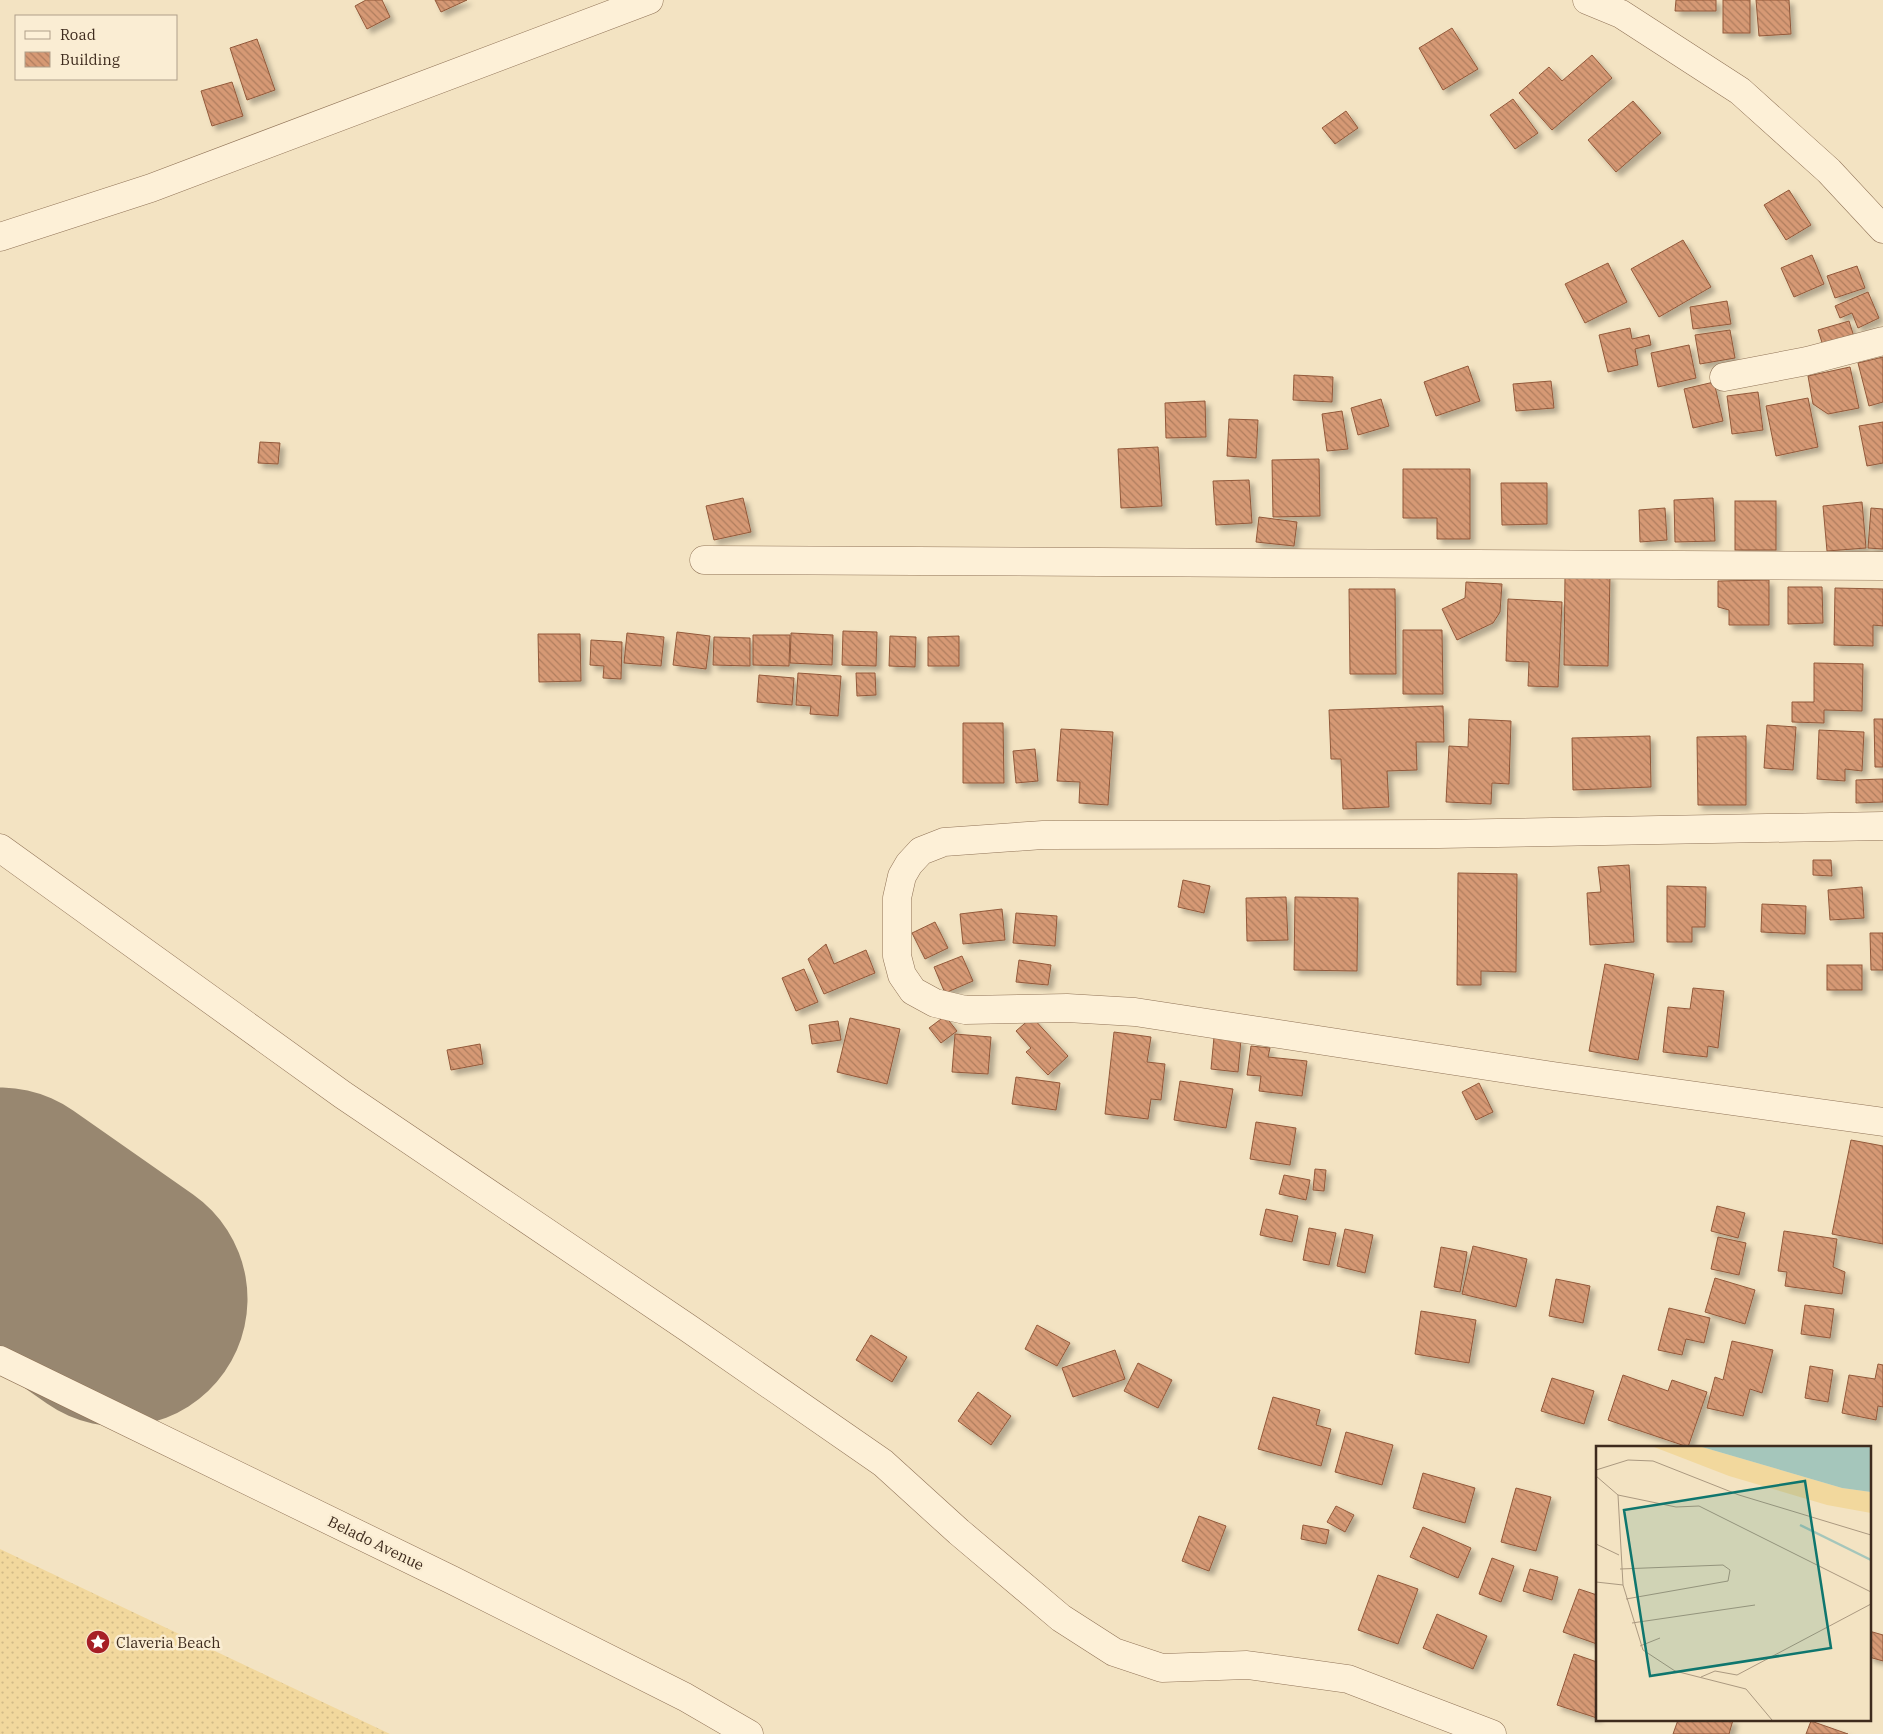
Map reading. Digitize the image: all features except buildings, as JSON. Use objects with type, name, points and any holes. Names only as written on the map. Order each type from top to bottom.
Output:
[{"type":"street","points":[[0,237],[160,185],[649,0]]},
{"type":"street","points":[[1587,0],[1621,14],[1740,91],[1829,171],[1883,229]]},
{"type":"street","points":[[1724,378],[1807,361],[1883,341]]},
{"type":"street","points":[[704,560],[1883,566]]},
{"type":"street","points":[[1883,826],[1439,834],[1042,834],[944,842],[921,851],[902,876],[897,898],[897,956],[902,975],[913,991],[935,1003],[965,1010],[1067,1008],[1135,1012],[1553,1076],[1883,1122]]},
{"type":"street","points":[[0,848],[343,1095],[688,1328],[883,1463],[959,1532],[1061,1618],[1114,1652],[1162,1668],[1247,1665],[1348,1678],[1492,1734]]},
{"type":"street","name":"Belado Avenue","points":[[0,1360],[452,1580],[685,1698],[749,1734]]},
{"type":"sand","name":"Claveria Beach","points":[[0,1549],[390,1734],[0,1734]]},
{"type":"runway","points":[[0,1215],[120,1299]]},
{"type":"place","name":"Claveria Beach","points":[[98,1642]]}]
